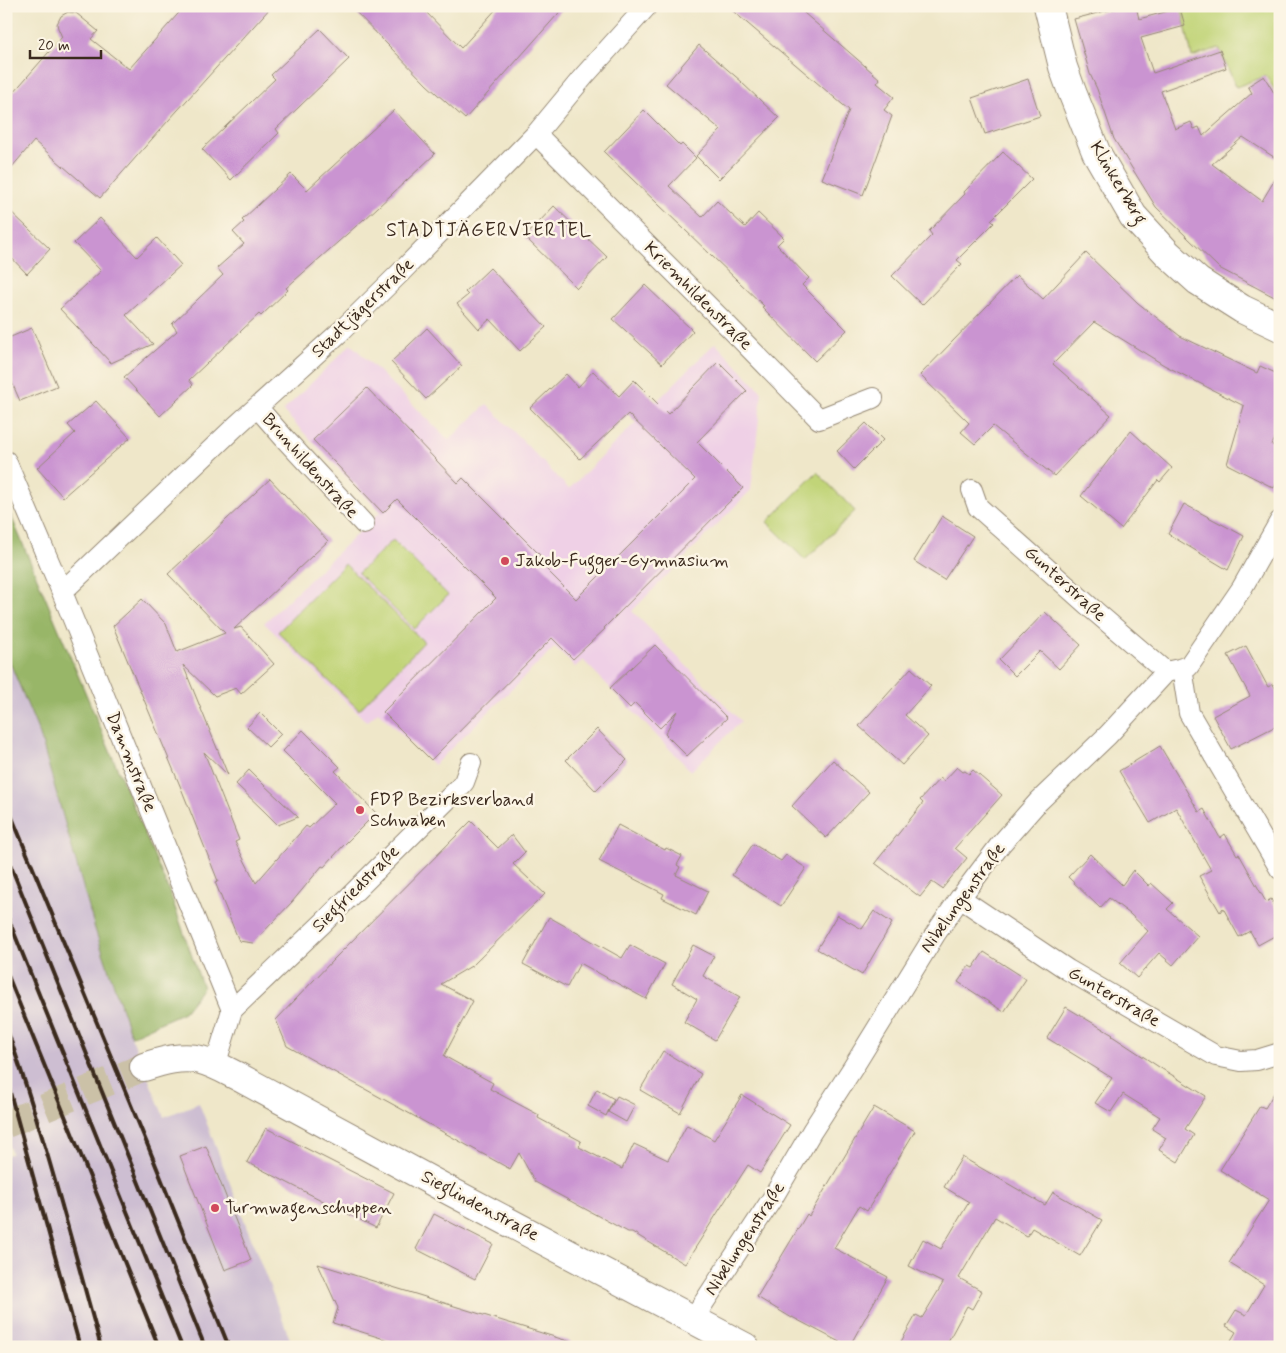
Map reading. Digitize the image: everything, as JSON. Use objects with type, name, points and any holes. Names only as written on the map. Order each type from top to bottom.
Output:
[{"type":"street","name":"Stadtjägerstraße","points":[[62,592],[257,407],[340,332],[400,273],[536,134],[584,76],[647,6]]},
{"type":"street","name":"Klinkerberg","points":[[1048,6],[1072,92],[1096,152],[1133,216],[1168,254],[1198,281],[1242,309],[1280,327]]},
{"type":"street","name":"Kriemhildenstraße","points":[[536,134],[819,419],[873,398]]},
{"type":"street","name":"Brunhildenstraße","points":[[257,407],[364,524]]},
{"type":"street","name":"Dammstraße","points":[[6,461],[62,592],[232,1010]]},
{"type":"street","name":"Gunterstraße","points":[[972,490],[978,507],[1090,607],[1174,670]]},
{"type":"street","name":"Nibelungenstraße","points":[[693,1319],[772,1199],[812,1130],[960,898],[1000,845],[1038,802],[1174,670],[1188,667],[1242,588],[1280,521]]},
{"type":"street","points":[[1174,670],[1189,713],[1280,869]]},
{"type":"street","name":"Siegfriedstraße","points":[[232,1010],[460,787],[464,782],[471,763]]},
{"type":"street","name":"Gunterstraße","points":[[960,898],[1068,970],[1216,1056],[1241,1061],[1257,1060],[1280,1053]]},
{"type":"street","points":[[215,1066],[232,1010]]},
{"type":"street","name":"Sieglindenstraße","points":[[144,1067],[163,1061],[188,1058],[202,1060],[237,1076],[745,1347]]},
{"type":"shaded area","name":"Jakob-Fugger-Gymnasium","points":[[715,343],[762,392],[751,490],[632,611],[741,721],[691,771],[583,660],[575,667],[555,647],[434,765],[378,712],[367,722],[264,623],[380,512],[283,411],[351,344],[449,440],[487,404],[569,489]]},
{"type":"shaded area","points":[[6,653],[40,735],[95,929],[131,1036],[164,1117],[199,1103],[293,1347],[6,1347],[6,1156],[12,1153],[6,1141]]},
{"type":"green space","points":[[1181,6],[1280,6],[1280,98],[1266,76],[1236,87],[1219,48],[1192,57]]},
{"type":"green space","points":[[817,472],[855,511],[805,560],[767,522]]},
{"type":"green space","points":[[6,504],[171,896],[203,988],[184,1012],[131,1036],[95,929],[40,735],[6,653]]},
{"type":"green space","points":[[393,540],[448,595],[414,629],[358,573]]},
{"type":"green space","points":[[345,564],[424,642],[359,710],[278,632]]},
{"type":"building","points":[[185,6],[272,6],[100,198],[34,141],[6,174],[6,101],[62,37],[57,24],[61,16],[68,12],[76,13],[98,31],[91,39],[129,69]]},
{"type":"building","points":[[350,6],[420,6],[461,48],[499,6],[565,6],[465,119],[427,85]]},
{"type":"building","points":[[727,6],[796,6],[880,79],[877,83],[894,97],[884,110],[892,116],[863,195],[822,179],[849,110]]},
{"type":"building","points":[[1125,6],[1136,6],[1139,19],[1180,8],[1185,26],[1141,38],[1153,73],[1220,50],[1226,68],[1161,91],[1175,129],[1191,122],[1194,129],[1199,127],[1203,136],[1252,93],[1248,86],[1264,76],[1280,103],[1280,161],[1243,137],[1212,164],[1262,201],[1280,171],[1280,300],[1219,268],[1156,207],[1114,139],[1090,74],[1074,19]]},
{"type":"building","points":[[320,29],[349,59],[276,129],[279,133],[231,180],[202,149],[275,79],[271,75]]},
{"type":"building","points":[[699,45],[742,82],[779,118],[719,179],[696,156],[721,130],[666,84]]},
{"type":"building","points":[[1028,79],[1040,116],[985,134],[972,98]]},
{"type":"building","points":[[394,110],[435,154],[364,220],[286,288],[288,290],[261,316],[259,314],[189,380],[193,385],[160,416],[124,377],[177,331],[172,324],[223,275],[217,268],[244,244],[233,232],[244,222],[242,220],[291,174],[307,190]]},
{"type":"building","points":[[644,110],[680,146],[682,144],[696,158],[669,186],[702,217],[717,201],[745,227],[758,213],[784,238],[777,245],[809,278],[802,285],[847,330],[815,361],[762,307],[764,306],[604,152]]},
{"type":"building","points":[[1003,152],[1032,179],[991,220],[994,223],[957,260],[962,264],[922,305],[892,276],[932,235],[929,231]]},
{"type":"building","points":[[554,206],[607,257],[577,288],[525,237]]},
{"type":"building","points":[[6,207],[50,249],[27,274],[6,252]]},
{"type":"building","points":[[100,218],[137,257],[157,238],[181,265],[126,315],[153,344],[111,363],[60,309],[101,271],[74,243]]},
{"type":"building","points":[[1086,253],[1138,303],[1180,336],[1257,373],[1260,366],[1280,375],[1280,427],[1272,445],[1280,449],[1280,476],[1274,488],[1227,464],[1244,406],[1164,365],[1094,322],[1053,364],[1111,415],[1054,476],[993,426],[975,444],[961,432],[969,423],[920,375],[1017,275],[1043,299]]},
{"type":"building","points":[[490,268],[546,327],[520,351],[490,319],[479,329],[457,304],[468,295],[465,292]]},
{"type":"building","points":[[645,285],[693,331],[662,364],[613,319]]},
{"type":"building","points":[[32,328],[57,386],[20,401],[6,369],[6,339]]},
{"type":"building","points":[[427,328],[462,366],[426,399],[391,362]]},
{"type":"building","points":[[718,362],[747,391],[697,442],[743,488],[605,629],[573,659],[552,638],[431,760],[383,712],[496,598],[397,499],[383,513],[313,440],[367,388],[458,483],[463,478],[540,555],[536,559],[576,599],[695,479],[628,414],[580,459],[530,408],[566,374],[578,387],[593,371],[619,396],[634,380],[668,414]]},
{"type":"building","points":[[96,401],[130,438],[63,497],[37,468],[75,433],[68,425]]},
{"type":"building","points":[[866,423],[883,440],[854,469],[837,451]]},
{"type":"building","points":[[1131,431],[1172,468],[1160,482],[1158,480],[1121,529],[1081,496]]},
{"type":"building","points":[[270,479],[328,541],[234,629],[241,627],[274,664],[241,694],[236,688],[215,696],[183,665],[228,775],[204,752],[239,840],[235,842],[256,883],[306,826],[309,828],[335,803],[283,751],[303,730],[340,767],[335,771],[376,813],[324,867],[322,866],[292,902],[253,943],[239,941],[215,882],[218,881],[181,788],[113,626],[142,599],[166,624],[177,652],[225,633],[168,574]]},
{"type":"building","points":[[1184,504],[1244,536],[1228,570],[1168,534]]},
{"type":"building","points":[[942,516],[973,536],[944,580],[914,561]]},
{"type":"building","points":[[1045,612],[1081,645],[1059,669],[1040,651],[1015,676],[999,660]]},
{"type":"building","points":[[655,645],[727,718],[687,756],[665,734],[677,711],[660,728],[635,703],[630,708],[610,688]]},
{"type":"building","points":[[1246,646],[1268,687],[1273,684],[1280,697],[1280,724],[1231,749],[1213,716],[1250,696],[1228,655]]},
{"type":"building","points":[[911,668],[931,686],[905,715],[928,736],[902,765],[859,726]]},
{"type":"building","points":[[260,713],[281,734],[268,747],[247,727]]},
{"type":"building","points":[[597,729],[627,760],[596,791],[566,760]]},
{"type":"building","points":[[1160,746],[1199,812],[1204,809],[1220,838],[1225,834],[1237,855],[1239,854],[1266,902],[1271,899],[1280,914],[1280,933],[1258,945],[1250,931],[1239,937],[1223,908],[1220,912],[1199,876],[1211,870],[1176,808],[1150,823],[1119,771]]},
{"type":"building","points":[[833,760],[869,792],[826,838],[792,806]]},
{"type":"building","points":[[957,767],[969,774],[973,770],[1002,795],[955,848],[967,858],[942,889],[932,882],[920,897],[875,863],[923,803],[920,800],[940,778],[944,781]]},
{"type":"building","points":[[249,770],[298,817],[278,825],[236,784]]},
{"type":"building","points":[[471,821],[498,848],[512,835],[525,852],[513,864],[545,894],[473,965],[441,984],[473,1001],[444,1056],[493,1083],[490,1089],[539,1115],[538,1118],[581,1141],[579,1147],[622,1169],[634,1144],[668,1160],[687,1125],[714,1140],[742,1095],[790,1125],[760,1173],[748,1165],[685,1264],[632,1232],[628,1232],[535,1182],[519,1153],[510,1169],[287,1046],[276,1020]]},
{"type":"building","points":[[618,825],[665,850],[666,848],[682,856],[677,865],[680,867],[676,875],[708,891],[696,915],[662,898],[664,894],[599,861]]},
{"type":"building","points":[[753,844],[781,861],[786,855],[806,868],[781,906],[732,875]]},
{"type":"building","points":[[1090,854],[1122,885],[1133,870],[1149,886],[1151,883],[1173,903],[1167,909],[1198,936],[1173,965],[1159,953],[1137,978],[1120,963],[1148,931],[1109,898],[1100,908],[1068,877]]},
{"type":"building","points":[[874,911],[892,923],[862,975],[817,949],[837,915],[862,929]]},
{"type":"building","points":[[549,917],[622,958],[630,945],[665,964],[646,999],[580,963],[567,987],[523,964]]},
{"type":"building","points":[[693,945],[714,956],[703,976],[740,997],[715,1040],[684,1022],[697,999],[672,984]]},
{"type":"building","points":[[984,952],[1026,979],[1004,1012],[958,982],[969,966],[973,968]]},
{"type":"building","points":[[1066,1007],[1113,1035],[1159,1067],[1206,1096],[1185,1129],[1194,1135],[1178,1162],[1159,1150],[1166,1138],[1152,1129],[1160,1117],[1123,1094],[1111,1112],[1095,1103],[1112,1078],[1047,1038]]},
{"type":"building","points":[[663,1051],[701,1074],[680,1113],[640,1090]]},
{"type":"building","points":[[1280,1083],[1280,1347],[1227,1347],[1236,1332],[1226,1326],[1236,1310],[1246,1315],[1264,1285],[1229,1263],[1269,1200],[1220,1170],[1260,1106],[1265,1108]]},
{"type":"building","points":[[597,1089],[614,1099],[606,1116],[588,1106]]},
{"type":"building","points":[[617,1096],[635,1105],[626,1122],[608,1112]]},
{"type":"building","points":[[874,1107],[915,1131],[867,1211],[859,1206],[834,1248],[888,1277],[849,1347],[792,1318],[757,1297],[807,1214],[809,1216]]},
{"type":"building","points":[[266,1128],[394,1193],[376,1228],[247,1162]]},
{"type":"building","name":"Turmwagenschuppen","points":[[206,1146],[251,1260],[225,1270],[180,1156]]},
{"type":"building","points":[[962,1157],[1045,1205],[1053,1192],[1102,1220],[1080,1256],[1032,1228],[1027,1236],[995,1217],[959,1278],[982,1291],[972,1309],[967,1306],[945,1347],[898,1347],[916,1315],[922,1318],[943,1283],[909,1266],[923,1239],[941,1249],[969,1202],[944,1187]]},
{"type":"building","points":[[434,1214],[493,1244],[475,1279],[416,1249]]},
{"type":"building","points":[[318,1264],[571,1342],[570,1347],[410,1347],[333,1323],[338,1308]]},
{"type":"tunnel","points":[[6,1124],[144,1067]]},
{"type":"railway","points":[[6,803],[229,1347]]},
{"type":"railway","points":[[6,854],[205,1347]]},
{"type":"railway","points":[[6,913],[182,1347]]},
{"type":"railway","points":[[6,971],[159,1347]]},
{"type":"railway","points":[[6,1027],[45,1146],[101,1347]]},
{"type":"railway","points":[[6,1078],[80,1347]]},
{"type":"place","name":"Jakob-Fugger-Gymnasium","points":[[505,561]]},
{"type":"place","name":"FDP Bezirksverband Schwaben","points":[[360,810]]},
{"type":"place","name":"Turmwagenschuppen","points":[[215,1208]]},
{"type":"district","name":"STADTJÄGERVIERTEL","points":[[489,230]]}]
